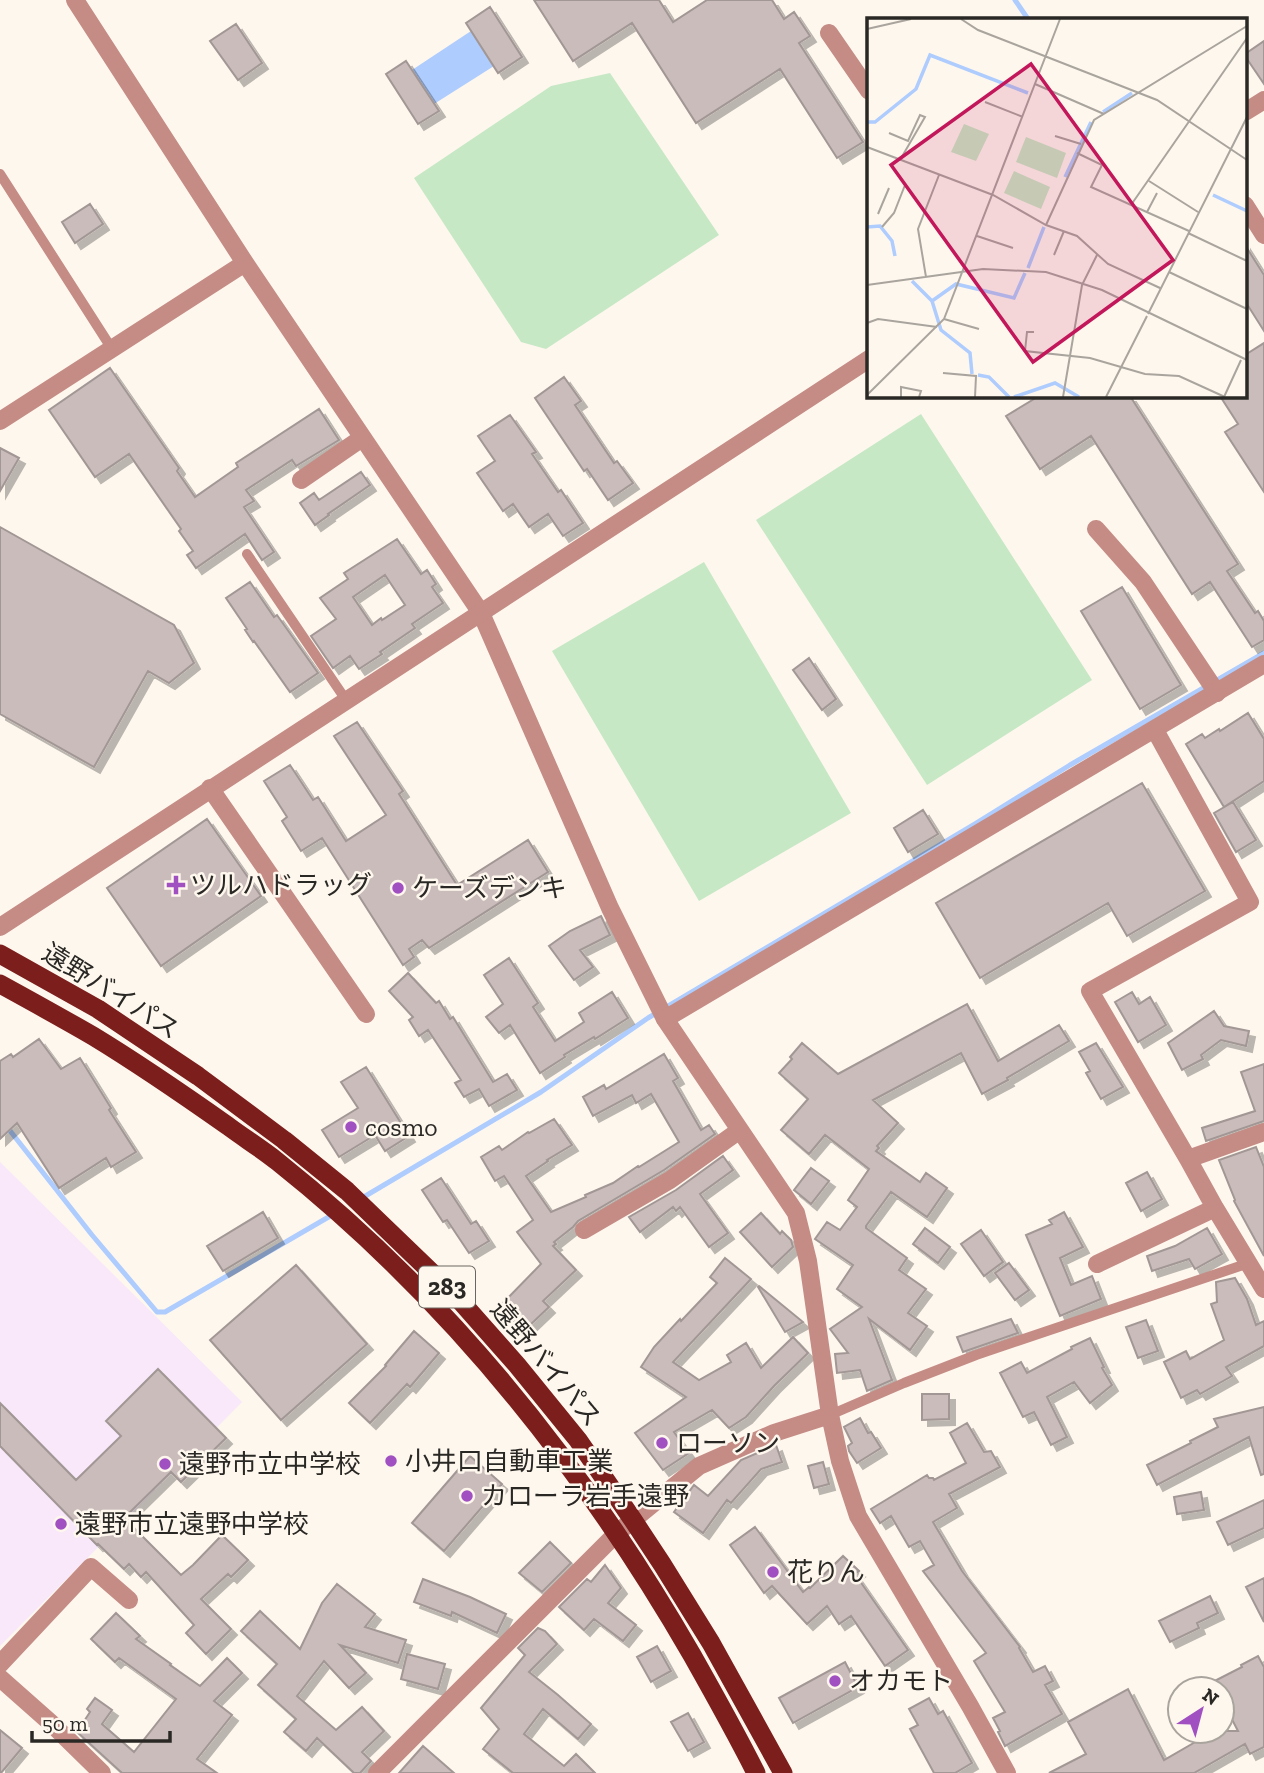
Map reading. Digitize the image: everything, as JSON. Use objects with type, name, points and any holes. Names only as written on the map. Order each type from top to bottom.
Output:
[{"type":"highway","name":"遠野バイパス","points":[[0,954],[98,1009],[198,1076],[284,1140],[347,1191],[456,1296],[517,1364],[578,1440],[663,1563],[783,1773]]},
{"type":"highway","name":"遠野バイパス","points":[[0,984],[94,1037],[277,1161],[425,1293],[465,1337],[561,1455],[617,1533],[666,1610],[737,1733],[756,1773]]},
{"type":"street","points":[[82,2],[245,263],[481,613],[610,908],[665,1019],[796,1213],[808,1261],[840,1461],[859,1516],[1007,1773]]},
{"type":"street","points":[[829,33],[867,88]]},
{"type":"street","points":[[1246,112],[1264,100]]},
{"type":"street","points":[[1246,207],[1264,234]]},
{"type":"street","points":[[0,421],[245,263]]},
{"type":"street","points":[[0,927],[867,360]]},
{"type":"street","points":[[301,480],[362,438]]},
{"type":"street","points":[[1096,529],[1143,582],[1216,692]]},
{"type":"street","points":[[665,1019],[1264,664]]},
{"type":"street","points":[[1155,730],[1250,902],[1090,991],[1215,1208],[1257,1261],[1264,1289]]},
{"type":"street","points":[[210,788],[366,1014]]},
{"type":"street","points":[[584,1230],[670,1180],[740,1130]]},
{"type":"street","points":[[1188,1158],[1264,1132]]},
{"type":"street","points":[[1097,1264],[1215,1208]]},
{"type":"street","points":[[377,1773],[617,1533],[699,1466],[774,1433],[831,1415]]},
{"type":"street","points":[[0,1664],[91,1567],[129,1600]]},
{"type":"street","points":[[0,1678],[102,1773]]},
{"type":"lane","points":[[0,174],[112,349]]},
{"type":"lane","points":[[247,554],[346,700]]},
{"type":"lane","points":[[831,1415],[976,1355],[1257,1261]]},
{"type":"shaded area","name":"遠野市立遠野中学校","points":[[0,1162],[242,1402],[0,1646]]},
{"type":"green space","points":[[610,73],[719,235],[546,349],[521,342],[414,178],[551,86]]},
{"type":"green space","points":[[921,414],[1092,680],[927,785],[756,520]]},
{"type":"green space","points":[[704,562],[851,813],[699,901],[552,651]]},
{"type":"water","points":[[471,31],[494,66],[434,104],[412,70]]},
{"type":"building","points":[[534,0],[659,0],[673,22],[707,0],[772,0],[784,19],[794,12],[810,36],[799,43],[863,142],[837,158],[780,69],[696,123],[632,23],[573,61]]},
{"type":"building","points":[[490,7],[522,57],[498,73],[466,23]]},
{"type":"building","points":[[236,24],[262,63],[238,80],[210,41]]},
{"type":"building","points":[[1264,41],[1264,84],[1246,57],[1246,53]]},
{"type":"building","points":[[406,61],[439,111],[418,124],[386,74]]},
{"type":"building","points":[[90,204],[103,224],[75,243],[62,222]]},
{"type":"building","points":[[1246,247],[1264,275],[1264,331],[1246,303]]},
{"type":"building","points":[[1264,343],[1264,492],[1225,432],[1238,424],[1221,397],[1246,397],[1246,354]]},
{"type":"building","points":[[110,368],[179,468],[177,471],[195,497],[238,467],[236,463],[319,409],[339,440],[296,466],[292,460],[246,490],[254,501],[244,507],[274,552],[262,560],[245,534],[196,568],[187,555],[193,551],[179,531],[181,529],[129,454],[95,477],[49,410]]},
{"type":"building","points":[[564,377],[581,401],[575,405],[614,463],[617,461],[633,483],[608,500],[587,469],[584,471],[535,398]]},
{"type":"building","points":[[1037,397],[1131,397],[1238,564],[1227,571],[1255,613],[1258,611],[1264,621],[1264,640],[1252,647],[1210,582],[1192,594],[1091,436],[1040,469],[1006,416]]},
{"type":"building","points":[[510,415],[536,452],[532,454],[583,523],[563,536],[548,514],[529,527],[513,504],[503,511],[477,473],[495,461],[478,436]]},
{"type":"building","points":[[0,448],[19,458],[0,491]]},
{"type":"building","points":[[361,472],[370,485],[315,525],[300,503],[314,493],[319,500]]},
{"type":"building","points":[[0,527],[174,625],[194,663],[169,683],[148,671],[94,767],[0,714]]},
{"type":"building","points":[[397,539],[421,574],[427,570],[436,584],[432,587],[443,603],[412,624],[415,628],[359,669],[350,656],[333,668],[311,636],[336,619],[320,598],[348,579],[344,573]],"holes":[[[385,575],[405,605],[372,625],[353,597]]]},
{"type":"building","points":[[250,582],[318,673],[290,692],[253,642],[226,598]]},
{"type":"building","points":[[1122,587],[1181,685],[1140,709],[1081,611]]},
{"type":"building","points":[[809,658],[836,699],[822,710],[793,670]]},
{"type":"building","points":[[1248,713],[1264,739],[1264,781],[1224,807],[1186,744],[1202,734],[1205,738],[1219,729],[1220,731]]},
{"type":"building","points":[[357,722],[403,791],[399,794],[457,885],[528,840],[548,872],[429,948],[422,940],[409,949],[414,957],[403,965],[322,838],[301,851],[282,821],[287,817],[264,781],[290,765],[313,800],[318,797],[346,841],[386,815],[334,736]]},
{"type":"building","points":[[1142,783],[1205,891],[1127,936],[1108,903],[980,978],[936,903]]},
{"type":"building","points":[[1233,802],[1256,840],[1236,852],[1214,813]]},
{"type":"building","points":[[923,810],[938,834],[908,852],[894,828]]},
{"type":"building","points":[[207,819],[261,896],[161,966],[107,888]]},
{"type":"building","points":[[601,916],[610,935],[580,950],[593,967],[574,980],[549,946],[570,931]]},
{"type":"building","points":[[509,958],[538,1003],[533,1007],[555,1041],[584,1022],[579,1013],[612,992],[628,1018],[564,1055],[565,1057],[540,1073],[510,1025],[499,1033],[486,1017],[503,1004],[484,975]]},
{"type":"building","points":[[408,973],[436,1003],[439,1001],[450,1019],[453,1017],[493,1082],[507,1074],[517,1090],[489,1106],[479,1089],[464,1097],[455,1083],[461,1080],[428,1030],[419,1036],[409,1020],[413,1017],[389,991]]},
{"type":"building","points":[[1132,992],[1139,1004],[1150,997],[1166,1025],[1138,1042],[1115,1002]]},
{"type":"building","points":[[967,1004],[998,1061],[1059,1025],[1069,1041],[982,1094],[961,1053],[873,1100],[898,1123],[877,1146],[879,1148],[876,1151],[920,1182],[926,1173],[947,1188],[927,1217],[891,1192],[866,1226],[907,1258],[899,1270],[926,1289],[908,1313],[927,1326],[910,1350],[869,1319],[892,1380],[867,1391],[860,1370],[837,1373],[835,1354],[848,1353],[830,1329],[862,1307],[837,1289],[853,1265],[815,1239],[827,1222],[840,1230],[857,1207],[848,1200],[869,1169],[825,1135],[809,1154],[781,1130],[808,1099],[779,1073],[802,1043],[838,1074]]},
{"type":"building","points":[[1214,1011],[1224,1026],[1249,1031],[1246,1046],[1221,1040],[1201,1055],[1203,1059],[1182,1070],[1168,1043]]},
{"type":"building","points":[[39,1039],[61,1069],[80,1058],[136,1152],[111,1167],[106,1158],[59,1188],[17,1123],[0,1139],[0,1061],[11,1054],[13,1057]]},
{"type":"building","points":[[1096,1043],[1123,1087],[1101,1099],[1086,1073],[1090,1071],[1079,1052]]},
{"type":"building","points":[[664,1054],[678,1078],[673,1081],[701,1130],[709,1125],[715,1134],[664,1170],[578,1221],[554,1242],[556,1244],[553,1246],[576,1270],[543,1301],[549,1307],[529,1326],[516,1312],[510,1318],[499,1307],[541,1264],[517,1232],[533,1220],[504,1176],[495,1181],[481,1157],[499,1146],[502,1150],[528,1132],[554,1119],[572,1145],[526,1176],[551,1212],[613,1183],[679,1142],[651,1094],[636,1103],[632,1095],[593,1116],[583,1097],[604,1085],[606,1089]]},
{"type":"building","points":[[1264,1064],[1264,1121],[1206,1141],[1202,1128],[1255,1111],[1241,1072]]},
{"type":"building","points":[[366,1067],[409,1136],[385,1151],[375,1135],[339,1157],[322,1130],[358,1108],[341,1082]]},
{"type":"building","points":[[1256,1147],[1264,1167],[1264,1256],[1234,1201],[1219,1160]]},
{"type":"building","points":[[723,1156],[733,1170],[700,1194],[728,1233],[709,1247],[680,1207],[676,1211],[673,1207],[640,1232],[629,1217],[676,1190]]},
{"type":"building","points":[[811,1168],[829,1181],[811,1204],[794,1190]]},
{"type":"building","points":[[1147,1172],[1162,1199],[1141,1211],[1126,1183]]},
{"type":"building","points":[[441,1178],[471,1224],[476,1221],[489,1241],[469,1253],[447,1220],[443,1222],[422,1190]]},
{"type":"building","points":[[263,1212],[278,1238],[223,1271],[207,1246]]},
{"type":"building","points":[[1064,1212],[1083,1247],[1060,1258],[1071,1285],[1092,1276],[1101,1299],[1060,1316],[1026,1235],[1052,1224],[1049,1220]]},
{"type":"building","points":[[761,1213],[780,1234],[782,1231],[791,1240],[793,1247],[772,1267],[740,1232]]},
{"type":"building","points":[[925,1228],[950,1247],[938,1263],[913,1244]]},
{"type":"building","points":[[1207,1228],[1222,1254],[1195,1269],[1189,1259],[1152,1271],[1147,1256],[1175,1246]]},
{"type":"building","points":[[981,1230],[1003,1262],[984,1276],[961,1244]]},
{"type":"building","points":[[725,1258],[751,1279],[673,1362],[699,1380],[731,1362],[727,1355],[746,1343],[761,1368],[793,1337],[808,1353],[746,1417],[729,1428],[712,1410],[674,1432],[689,1453],[663,1470],[635,1433],[686,1397],[641,1367],[654,1347],[717,1283],[710,1277]]},
{"type":"building","points":[[1009,1263],[1029,1290],[1015,1300],[995,1273]]},
{"type":"building","points":[[296,1265],[367,1344],[281,1420],[210,1340]]},
{"type":"building","points":[[1235,1278],[1247,1299],[1256,1325],[1264,1321],[1264,1346],[1226,1367],[1232,1376],[1200,1394],[1197,1390],[1181,1398],[1164,1362],[1186,1351],[1190,1359],[1224,1340],[1211,1304],[1217,1302],[1216,1282]]},
{"type":"building","points":[[759,1286],[803,1322],[785,1332]]},
{"type":"building","points":[[1011,1319],[1018,1333],[963,1352],[957,1337]]},
{"type":"building","points":[[1146,1320],[1158,1351],[1138,1358],[1126,1327]]},
{"type":"building","points":[[414,1331],[439,1353],[410,1387],[407,1384],[370,1423],[349,1403],[386,1366]]},
{"type":"building","points":[[1090,1338],[1112,1385],[1090,1403],[1074,1382],[1047,1397],[1067,1437],[1051,1445],[1034,1412],[1023,1417],[1000,1373],[1021,1362],[1027,1373]]},
{"type":"building","name":"遠野市立中学校","points":[[158,1369],[226,1438],[181,1482],[171,1472],[124,1518],[181,1575],[222,1535],[248,1560],[231,1577],[228,1574],[201,1599],[231,1629],[206,1654],[186,1633],[194,1625],[146,1572],[141,1577],[129,1564],[124,1569],[0,1446],[0,1403],[76,1480],[121,1436],[106,1421]]},
{"type":"building","points":[[922,1394],[949,1394],[949,1419],[922,1420]]},
{"type":"building","points":[[1264,1407],[1264,1474],[1261,1475],[1249,1437],[1157,1485],[1147,1465],[1218,1427],[1214,1419]]},
{"type":"building","points":[[860,1418],[881,1448],[857,1463],[849,1451],[848,1446],[852,1443],[844,1427]]},
{"type":"building","points":[[967,1423],[984,1452],[991,1451],[1000,1467],[949,1494],[957,1508],[933,1522],[962,1571],[1020,1647],[1033,1672],[1045,1666],[1053,1681],[1045,1685],[1062,1714],[1005,1746],[993,1718],[1005,1712],[974,1661],[986,1653],[923,1571],[934,1565],[920,1541],[909,1547],[891,1516],[880,1523],[871,1509],[927,1475],[934,1480],[966,1463],[950,1433]]},
{"type":"building","points":[[776,1445],[782,1462],[761,1469],[731,1503],[727,1500],[703,1533],[674,1512],[694,1485],[708,1496],[741,1460]]},
{"type":"building","points":[[470,1456],[502,1484],[444,1551],[412,1523]]},
{"type":"building","points":[[823,1462],[829,1484],[814,1488],[808,1466]]},
{"type":"building","points":[[1201,1492],[1204,1510],[1177,1514],[1174,1497]]},
{"type":"building","points":[[1264,1500],[1264,1528],[1228,1545],[1217,1522]]},
{"type":"building","points":[[755,1527],[803,1592],[843,1556],[859,1571],[855,1574],[908,1650],[885,1666],[851,1616],[839,1624],[827,1606],[807,1624],[772,1586],[764,1593],[730,1545]]},
{"type":"building","points":[[550,1542],[571,1563],[542,1592],[519,1573]]},
{"type":"building","points":[[605,1565],[621,1588],[608,1603],[636,1625],[623,1641],[594,1619],[584,1630],[559,1607],[587,1579],[591,1582]]},
{"type":"building","points":[[1264,1578],[1264,1622],[1246,1587]]},
{"type":"building","points":[[423,1579],[506,1614],[497,1633],[452,1612],[451,1616],[414,1602]]},
{"type":"building","points":[[337,1584],[375,1614],[365,1627],[406,1640],[398,1663],[340,1645],[366,1673],[349,1688],[324,1661],[297,1696],[336,1730],[362,1707],[384,1731],[362,1752],[371,1761],[360,1773],[354,1773],[317,1738],[306,1751],[284,1732],[296,1719],[258,1685],[277,1664],[241,1631],[260,1611],[300,1649],[322,1603]]},
{"type":"building","points":[[1210,1596],[1218,1613],[1197,1623],[1199,1628],[1170,1642],[1159,1621]]},
{"type":"building","points":[[116,1613],[140,1636],[136,1639],[200,1686],[227,1658],[242,1673],[214,1701],[232,1715],[197,1759],[217,1773],[122,1773],[77,1732],[90,1712],[87,1709],[95,1698],[112,1710],[102,1724],[134,1752],[176,1699],[119,1658],[115,1662],[91,1639]]},
{"type":"building","points":[[538,1628],[545,1631],[557,1644],[529,1672],[591,1724],[578,1739],[543,1709],[524,1734],[564,1766],[576,1754],[595,1773],[513,1773],[483,1749],[499,1729],[481,1708],[525,1655],[518,1648]]},
{"type":"building","points":[[657,1646],[671,1671],[651,1682],[637,1657]]},
{"type":"building","points":[[407,1654],[445,1664],[438,1689],[401,1679]]},
{"type":"building","points":[[1258,1656],[1264,1667],[1264,1747],[1250,1754],[1245,1744],[1194,1773],[1049,1773],[1086,1754],[1068,1722],[1128,1689],[1164,1760],[1190,1745],[1236,1745],[1236,1675],[1226,1675],[1242,1667],[1241,1665]]},
{"type":"building","points":[[845,1662],[858,1687],[793,1723],[779,1698]]},
{"type":"building","points":[[929,1698],[938,1714],[943,1711],[972,1763],[955,1773],[934,1773],[910,1729],[918,1725],[909,1709]]},
{"type":"building","points":[[688,1713],[704,1742],[688,1751],[671,1722]]},
{"type":"building","points":[[0,1730],[22,1748],[1,1773],[0,1773]]},
{"type":"building","points":[[423,1746],[454,1773],[399,1773]]},
{"type":"waterway","points":[[1015,0],[1027,18]]},
{"type":"waterway","points":[[362,1198],[541,1092],[648,1018],[1070,765],[1264,653]]},
{"type":"waterway","points":[[0,1118],[157,1312],[165,1312],[332,1215]]},
{"type":"place","name":"ツルハドラッグ","points":[[176,885]]},
{"type":"place","name":"ケーズデンキ","points":[[398,888]]},
{"type":"place","name":"cosmo","points":[[351,1127]]},
{"type":"place","name":"ローソン","points":[[662,1443]]},
{"type":"place","name":"小井口自動車工業","points":[[391,1461]]},
{"type":"place","name":"遠野市立中学校","points":[[165,1464]]},
{"type":"place","name":"カローラ岩手遠野","points":[[467,1496]]},
{"type":"place","name":"遠野市立遠野中学校","points":[[61,1524]]},
{"type":"place","name":"花りん","points":[[773,1572]]},
{"type":"place","name":"オカモト","points":[[835,1681]]}]
